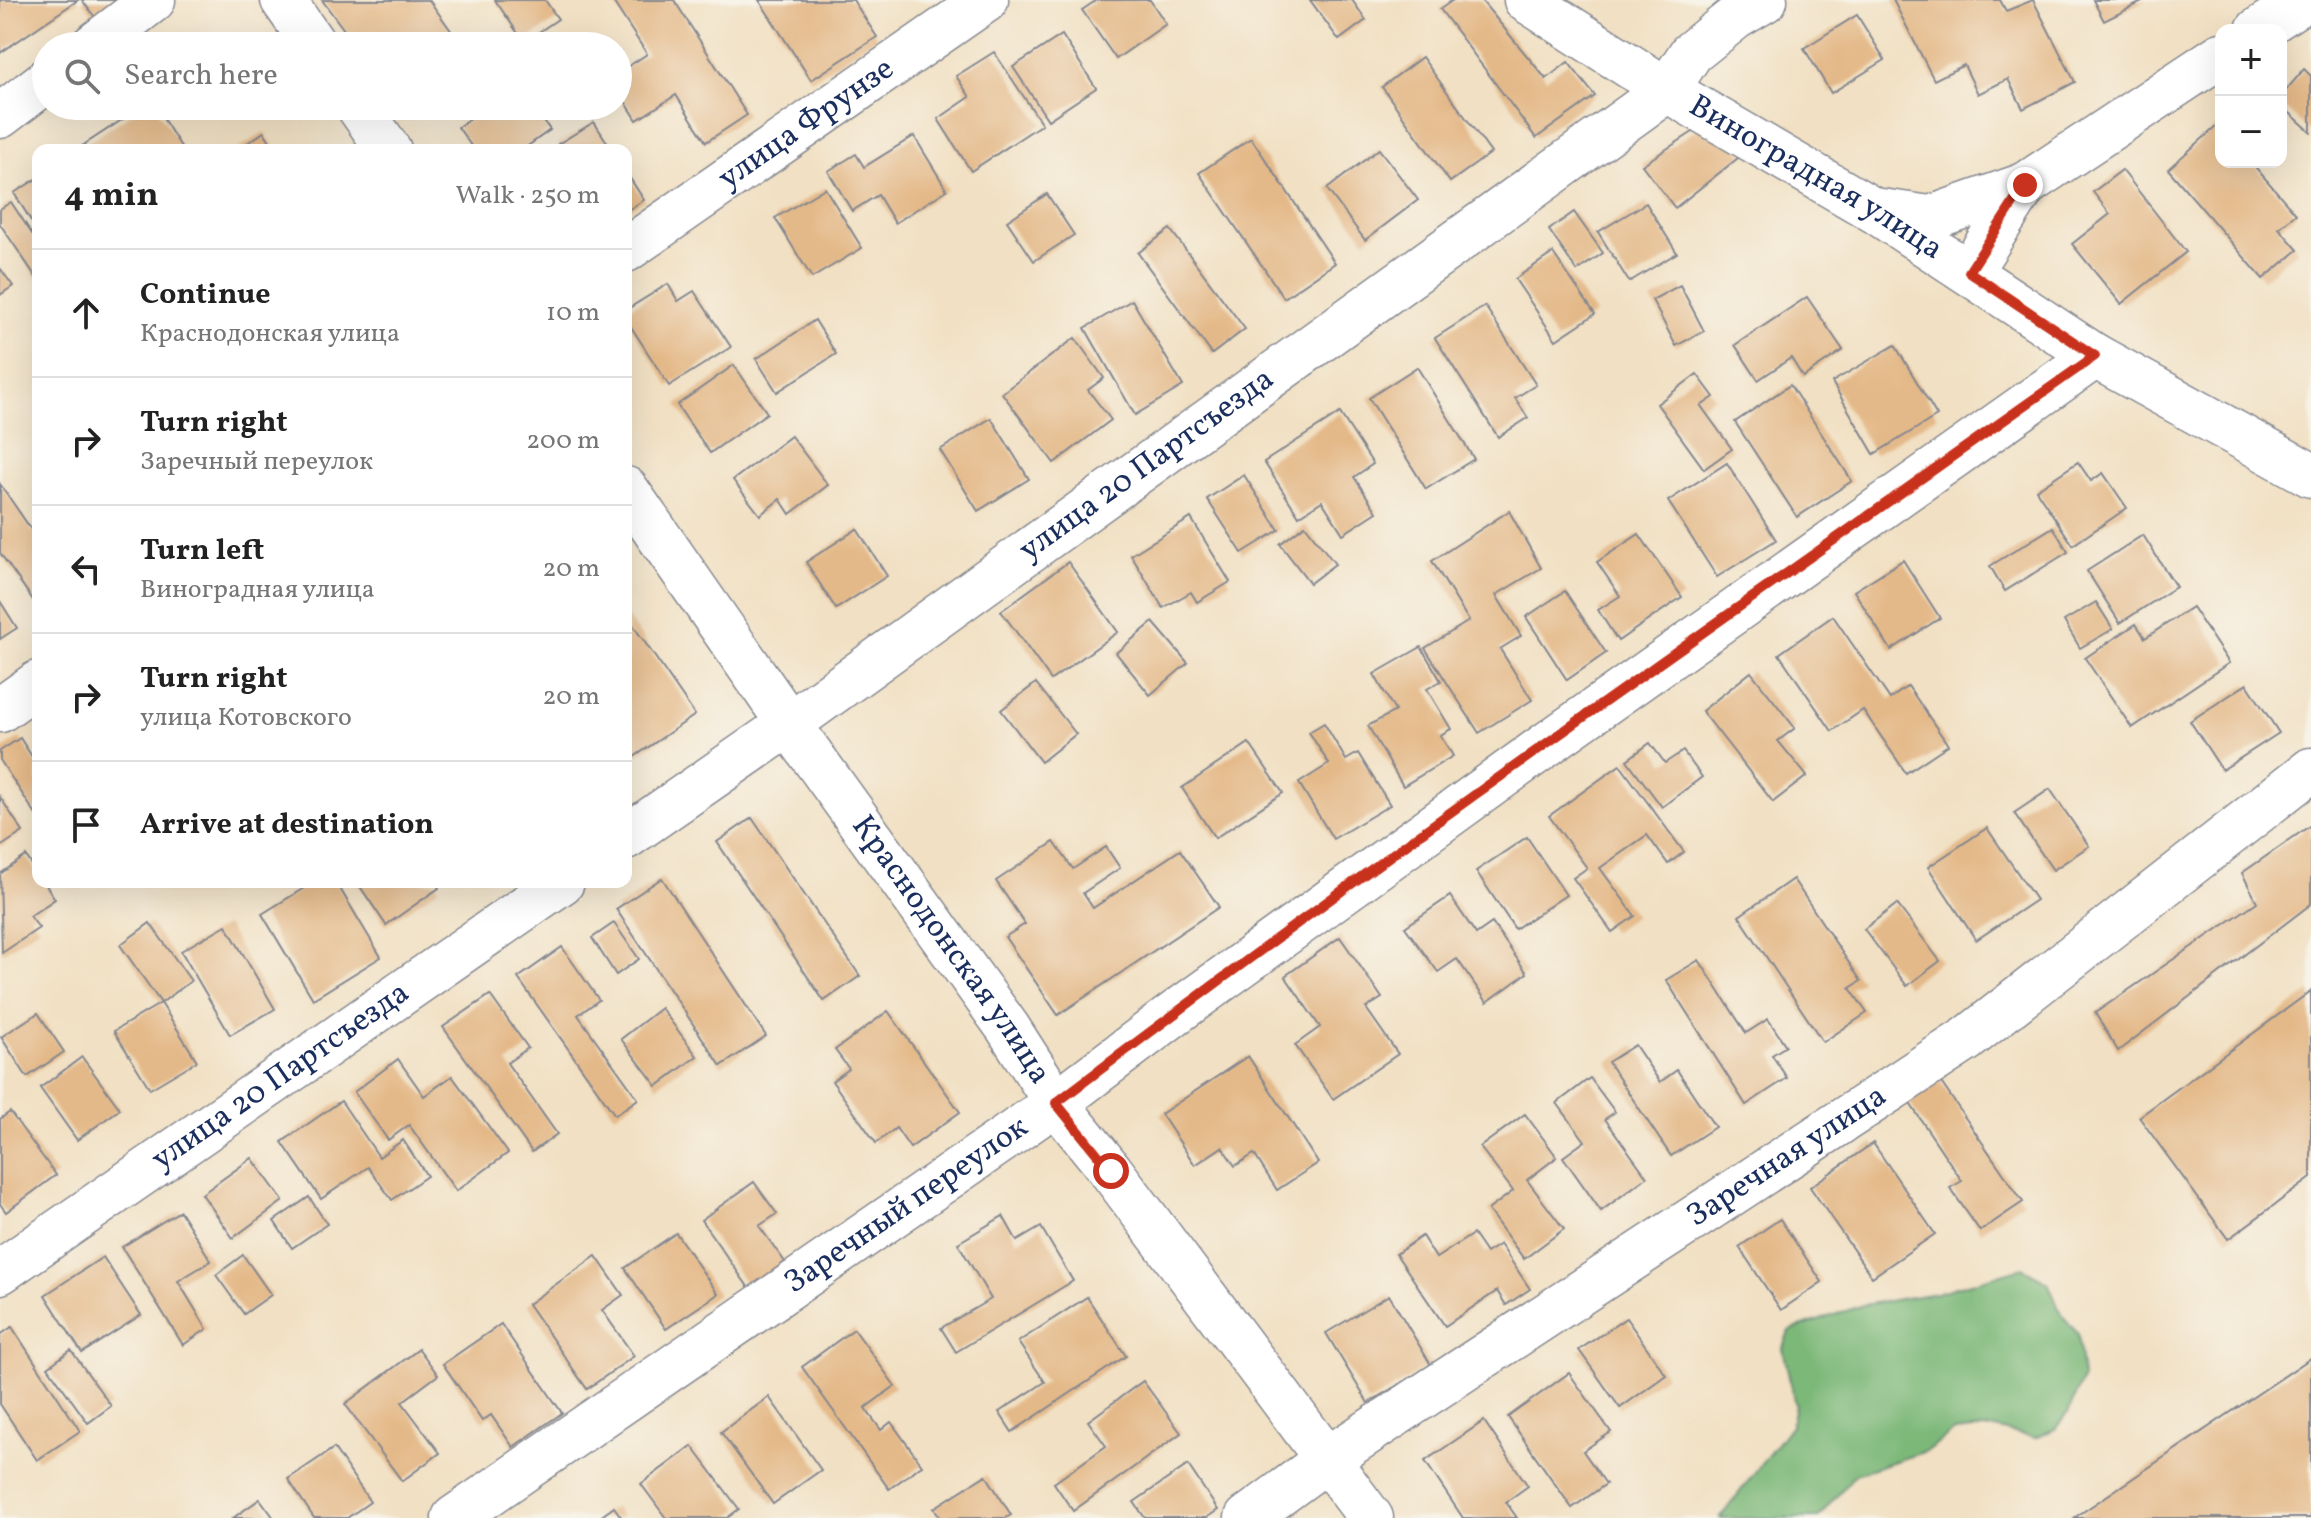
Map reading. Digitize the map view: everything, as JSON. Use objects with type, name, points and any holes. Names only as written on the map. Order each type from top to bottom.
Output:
[{"type":"street","points":[[111,32],[153,0]]},
{"type":"street","points":[[283,0],[305,32]]},
{"type":"street","name":"улица Фрунзе","points":[[632,246],[986,0]]},
{"type":"street","name":"Виноградная улица","points":[[1526,0],[1667,90],[1875,211],[2095,356],[2311,475]]},
{"type":"street","points":[[1667,90],[1691,53],[1736,17],[1765,0]]},
{"type":"street","points":[[2267,24],[2304,0]]},
{"type":"street","points":[[1875,211],[1930,218],[2025,185],[2215,59]]},
{"type":"street","name":"улица 20 Партсъезда","points":[[632,833],[789,724],[1667,90]]},
{"type":"street","points":[[0,116],[32,92]]},
{"type":"street","points":[[368,120],[385,144]]},
{"type":"street","points":[[1969,272],[2025,185]]},
{"type":"street","name":"Заречный переулок","points":[[454,1518],[1056,1103],[1550,742],[2095,356]]},
{"type":"street","name":"Краснодонская улица","points":[[632,498],[789,724],[999,1015],[1056,1103],[1120,1183],[1371,1518]]},
{"type":"street","points":[[0,710],[32,687]]},
{"type":"street","name":"Заречная улица","points":[[1247,1518],[1326,1460],[1967,1039],[2311,770]]},
{"type":"street","name":"улица 20 Партсъезда","points":[[0,1272],[553,888]]},
{"type":"green space","points":[[2022,1268],[2048,1282],[2061,1314],[2078,1334],[2083,1378],[2068,1413],[2055,1429],[2035,1438],[1995,1428],[1953,1432],[1926,1451],[1855,1474],[1818,1518],[1720,1518],[1791,1425],[1795,1405],[1783,1348],[1789,1331],[1863,1305],[1936,1293]]},
{"type":"building","points":[[0,0],[78,0],[0,53]]},
{"type":"building","points":[[82,0],[127,0],[97,20]]},
{"type":"building","points":[[322,0],[429,0],[452,32],[346,32]]},
{"type":"building","points":[[495,0],[545,0],[558,19],[539,32],[517,32]]},
{"type":"building","points":[[612,0],[674,0],[747,115],[706,142],[676,95],[637,120],[632,112],[632,64],[647,54]]},
{"type":"building","points":[[759,0],[853,0],[877,37],[811,80]]},
{"type":"building","points":[[1097,0],[1150,0],[1166,24],[1116,59],[1082,10]]},
{"type":"building","points":[[1310,0],[1352,0],[1366,20],[1339,40]]},
{"type":"building","points":[[1453,0],[1481,0],[1546,79],[1568,62],[1595,96],[1536,138],[1440,9]]},
{"type":"building","points":[[1893,0],[2000,0],[2006,11],[2033,0],[2075,82],[2023,109],[2008,79],[1978,94],[1964,65],[1934,80]]},
{"type":"building","points":[[2093,0],[2146,0],[2104,21]]},
{"type":"building","points":[[1857,15],[1885,60],[1831,93],[1804,48]]},
{"type":"building","points":[[1062,35],[1096,88],[1048,120],[1013,67]]},
{"type":"building","points":[[994,52],[1042,124],[971,171],[938,119],[970,97],[956,76]]},
{"type":"building","points":[[1422,57],[1491,153],[1450,182],[1382,87]]},
{"type":"building","points":[[2304,69],[2311,76],[2311,132],[2287,110],[2287,89]]},
{"type":"building","points":[[1713,119],[1743,154],[1675,208],[1642,165]]},
{"type":"building","points":[[122,120],[164,120],[179,144],[85,144]]},
{"type":"building","points":[[468,120],[543,120],[550,130],[530,144],[470,144],[458,127]]},
{"type":"building","points":[[594,122],[608,144],[558,144]]},
{"type":"building","points":[[2215,128],[2215,168],[2256,168],[2296,214],[2279,228],[2298,250],[2263,279],[2168,169]]},
{"type":"building","points":[[264,132],[272,144],[246,144]]},
{"type":"building","points":[[914,136],[947,190],[895,223],[878,195],[852,211],[828,171],[856,154],[864,167]]},
{"type":"building","points":[[1251,138],[1335,263],[1284,298],[1199,173]]},
{"type":"building","points":[[1379,149],[1418,200],[1365,240],[1327,189]]},
{"type":"building","points":[[2122,170],[2186,252],[2121,304],[2072,244],[2110,214],[2093,192]]},
{"type":"building","points":[[632,181],[644,200],[632,207]]},
{"type":"building","points":[[32,182],[32,222],[14,193]]},
{"type":"building","points":[[825,188],[862,248],[812,278],[775,218]]},
{"type":"building","points":[[1047,194],[1074,235],[1034,261],[1007,221]]},
{"type":"building","points":[[11,202],[32,234],[32,271],[0,224],[0,209]]},
{"type":"building","points":[[1646,203],[1677,253],[1629,282],[1598,232]]},
{"type":"building","points":[[1574,212],[1603,253],[1577,271],[1549,230]]},
{"type":"building","points":[[1170,229],[1245,329],[1212,354],[1138,253]]},
{"type":"building","points":[[1553,253],[1595,314],[1556,340],[1515,279]]},
{"type":"building","points":[[0,268],[13,286],[0,295]]},
{"type":"building","points":[[668,284],[678,301],[694,291],[731,347],[669,386],[632,328],[632,306]]},
{"type":"building","points":[[1680,285],[1704,331],[1676,346],[1652,300]]},
{"type":"building","points":[[1807,297],[1843,350],[1803,377],[1791,358],[1758,380],[1735,345]]},
{"type":"building","points":[[1132,300],[1183,386],[1135,415],[1085,328]]},
{"type":"building","points":[[1485,306],[1536,385],[1515,398],[1528,418],[1498,437],[1435,338]]},
{"type":"building","points":[[815,320],[836,354],[777,392],[756,359]]},
{"type":"building","points":[[1075,338],[1104,378],[1088,390],[1111,420],[1054,463],[1002,393]]},
{"type":"building","points":[[1895,345],[1937,416],[1874,454],[1832,382]]},
{"type":"building","points":[[734,365],[767,413],[710,453],[677,405]]},
{"type":"building","points":[[1417,367],[1474,459],[1426,489],[1369,398]]},
{"type":"building","points":[[1697,374],[1714,397],[1701,406],[1732,449],[1704,469],[1657,404]]},
{"type":"building","points":[[1790,385],[1852,481],[1797,517],[1735,422]]},
{"type":"building","points":[[1340,413],[1373,464],[1354,477],[1377,512],[1343,534],[1322,501],[1299,516],[1264,462]]},
{"type":"building","points":[[991,418],[1029,479],[978,511],[940,450]]},
{"type":"building","points":[[791,436],[828,485],[790,514],[780,499],[760,515],[733,480]]},
{"type":"building","points":[[2078,462],[2091,481],[2103,473],[2127,508],[2073,545],[2036,490]]},
{"type":"building","points":[[1727,463],[1776,540],[1717,577],[1668,501]]},
{"type":"building","points":[[1244,475],[1279,530],[1242,553],[1207,499]]},
{"type":"building","points":[[0,484],[32,531],[32,598],[0,553]]},
{"type":"building","points":[[1509,511],[1541,568],[1496,595],[1521,636],[1500,649],[1532,700],[1479,733],[1425,648],[1469,621],[1432,561]]},
{"type":"building","points":[[1191,518],[1230,582],[1197,602],[1191,592],[1163,608],[1131,555]]},
{"type":"building","points":[[1305,525],[1335,564],[1310,583],[1280,544]]},
{"type":"building","points":[[2053,527],[2068,552],[2005,591],[1990,566]]},
{"type":"building","points":[[857,529],[887,576],[836,609],[806,562]]},
{"type":"building","points":[[1639,534],[1682,597],[1618,641],[1598,610],[1620,596],[1597,562]]},
{"type":"building","points":[[2143,535],[2176,587],[2120,623],[2087,571]]},
{"type":"building","points":[[1903,560],[1940,618],[1891,650],[1854,591]]},
{"type":"building","points":[[1068,562],[1118,632],[1051,680],[1001,611]]},
{"type":"building","points":[[1565,591],[1606,653],[1567,680],[1526,617]]},
{"type":"building","points":[[0,601],[17,628],[0,639]]},
{"type":"building","points":[[2096,602],[2113,629],[2080,648],[2064,621]]},
{"type":"building","points":[[2192,607],[2229,663],[2132,728],[2085,658],[2136,624],[2145,638]]},
{"type":"building","points":[[1833,616],[1890,699],[1908,686],[1948,745],[1906,773],[1863,710],[1832,731],[1779,654]]},
{"type":"building","points":[[1153,622],[1188,663],[1150,695],[1116,653]]},
{"type":"building","points":[[632,624],[695,715],[632,758]]},
{"type":"building","points":[[1421,647],[1441,681],[1427,689],[1451,729],[1440,735],[1453,756],[1403,786],[1368,726],[1395,711],[1374,674]]},
{"type":"building","points":[[1751,672],[1795,728],[1778,741],[1807,776],[1773,802],[1702,711]]},
{"type":"building","points":[[1036,683],[1076,734],[1041,762],[1001,710]]},
{"type":"building","points":[[2247,684],[2279,733],[2222,770],[2190,721]]},
{"type":"building","points":[[1324,723],[1346,760],[1358,753],[1390,805],[1333,839],[1299,783],[1329,764],[1309,732]]},
{"type":"building","points":[[20,738],[32,757],[32,809],[0,760],[0,751]]},
{"type":"building","points":[[1249,743],[1283,793],[1215,838],[1182,788]]},
{"type":"building","points":[[1650,743],[1665,763],[1683,751],[1702,777],[1662,807],[1627,760]]},
{"type":"building","points":[[1620,765],[1684,852],[1668,864],[1647,835],[1600,868],[1635,916],[1612,932],[1573,878],[1587,868],[1549,816]]},
{"type":"building","points":[[2050,789],[2089,846],[2053,870],[2014,813]]},
{"type":"building","points":[[0,797],[23,832],[0,847]]},
{"type":"building","points":[[752,818],[860,976],[824,1001],[717,842]]},
{"type":"building","points":[[2311,825],[2311,904],[2118,1051],[2095,1013],[2257,902],[2242,873]]},
{"type":"building","points":[[1987,828],[2036,900],[1976,940],[1928,867]]},
{"type":"building","points":[[1527,837],[1566,895],[1515,929],[1476,871]]},
{"type":"building","points":[[1054,842],[1073,869],[1106,847],[1120,868],[1083,893],[1093,908],[1180,850],[1219,907],[1058,1015],[1005,937],[1025,924],[996,881]]},
{"type":"building","points":[[26,856],[32,865],[32,888],[48,888],[55,899],[30,916],[39,928],[2,953],[0,874]]},
{"type":"building","points":[[662,878],[766,1036],[721,1066],[616,909]]},
{"type":"building","points":[[1793,879],[1861,981],[1850,988],[1867,1013],[1823,1042],[1739,916]]},
{"type":"building","points":[[304,888],[340,888],[381,957],[313,999],[262,914]]},
{"type":"building","points":[[361,888],[439,888],[386,925]]},
{"type":"building","points":[[1450,896],[1476,934],[1492,923],[1527,973],[1487,1002],[1457,959],[1438,972],[1405,927]]},
{"type":"building","points":[[1897,904],[1940,961],[1907,986],[1864,929]]},
{"type":"building","points":[[150,923],[191,981],[161,1003],[120,945]]},
{"type":"building","points":[[614,923],[639,959],[616,975],[592,938]]},
{"type":"building","points":[[226,925],[275,1009],[230,1035],[181,951]]},
{"type":"building","points":[[1340,937],[1382,998],[1366,1008],[1398,1054],[1333,1099],[1295,1045],[1320,1027],[1285,976]]},
{"type":"building","points":[[562,947],[599,1000],[578,1015],[638,1099],[615,1115],[518,978]]},
{"type":"building","points":[[1699,960],[1746,1033],[1768,1019],[1786,1046],[1772,1055],[1787,1078],[1746,1105],[1666,980]]},
{"type":"building","points":[[2311,991],[2311,1178],[2228,1239],[2139,1117]]},
{"type":"building","points":[[490,995],[528,1048],[507,1063],[557,1134],[532,1152],[443,1027]]},
{"type":"building","points":[[161,1003],[197,1061],[150,1089],[114,1031]]},
{"type":"building","points":[[661,1008],[697,1056],[657,1086],[621,1039]]},
{"type":"building","points":[[888,1011],[960,1112],[910,1148],[896,1128],[876,1143],[832,1081],[849,1069],[835,1050]]},
{"type":"building","points":[[38,1013],[64,1052],[27,1077],[1,1037]]},
{"type":"building","points":[[1635,1045],[1660,1082],[1677,1070],[1715,1127],[1671,1156],[1608,1062]]},
{"type":"building","points":[[1248,1056],[1318,1163],[1277,1190],[1254,1154],[1235,1166],[1222,1147],[1195,1165],[1161,1114]]},
{"type":"building","points":[[82,1057],[120,1109],[77,1140],[40,1088]]},
{"type":"building","points":[[398,1059],[424,1096],[452,1076],[508,1153],[456,1191],[409,1125],[388,1140],[354,1092]]},
{"type":"building","points":[[1590,1078],[1615,1112],[1605,1119],[1647,1177],[1601,1211],[1563,1157],[1585,1141],[1557,1103]]},
{"type":"building","points":[[1940,1081],[2023,1202],[1980,1231],[1950,1188],[1962,1181],[1909,1102]]},
{"type":"building","points":[[341,1101],[379,1157],[403,1140],[427,1176],[392,1200],[368,1167],[321,1199],[282,1142]]},
{"type":"building","points":[[10,1112],[56,1175],[6,1212],[0,1204],[0,1119]]},
{"type":"building","points":[[1525,1114],[1557,1157],[1527,1180],[1564,1229],[1524,1259],[1488,1210],[1513,1191],[1480,1147]]},
{"type":"building","points":[[1873,1143],[1935,1234],[1872,1277],[1810,1187]]},
{"type":"building","points":[[252,1158],[283,1201],[233,1238],[202,1194]]},
{"type":"building","points":[[754,1182],[777,1214],[759,1226],[785,1262],[749,1288],[701,1220]]},
{"type":"building","points":[[309,1197],[327,1224],[292,1248],[274,1221]]},
{"type":"building","points":[[180,1211],[211,1261],[178,1281],[207,1329],[183,1345],[122,1247]]},
{"type":"building","points":[[1003,1216],[1017,1241],[1041,1227],[1073,1281],[956,1352],[941,1328],[991,1299],[958,1243]]},
{"type":"building","points":[[1780,1219],[1822,1282],[1781,1310],[1739,1247]]},
{"type":"building","points":[[676,1233],[718,1294],[666,1329],[625,1268]]},
{"type":"building","points":[[1473,1234],[1486,1253],[1500,1244],[1530,1289],[1506,1305],[1497,1291],[1445,1326],[1396,1254],[1422,1236],[1436,1258]]},
{"type":"building","points":[[243,1255],[271,1295],[244,1314],[216,1275]]},
{"type":"building","points":[[596,1256],[623,1295],[602,1310],[634,1356],[587,1389],[528,1304]]},
{"type":"building","points":[[103,1257],[141,1315],[82,1353],[45,1295]]},
{"type":"building","points":[[1389,1295],[1431,1365],[1368,1403],[1326,1333]]},
{"type":"building","points":[[1087,1297],[1126,1356],[1012,1432],[999,1412],[1045,1382],[1018,1342]]},
{"type":"building","points":[[1626,1318],[1666,1375],[1620,1408],[1579,1350]]},
{"type":"building","points":[[501,1324],[562,1413],[513,1447],[491,1415],[482,1421],[443,1364]]},
{"type":"building","points":[[12,1327],[80,1431],[37,1460],[0,1404],[0,1335]]},
{"type":"building","points":[[854,1329],[895,1386],[865,1408],[881,1430],[891,1422],[922,1465],[889,1489],[802,1367]]},
{"type":"building","points":[[419,1349],[438,1375],[402,1402],[440,1453],[402,1481],[345,1404]]},
{"type":"building","points":[[71,1350],[111,1406],[88,1423],[48,1367]]},
{"type":"building","points":[[2311,1358],[2311,1518],[2074,1518]]},
{"type":"building","points":[[1569,1373],[1611,1432],[1583,1451],[1606,1484],[1572,1508],[1508,1417]]},
{"type":"building","points":[[1143,1381],[1181,1433],[1073,1511],[1054,1483],[1106,1446],[1088,1421]]},
{"type":"building","points":[[769,1397],[821,1470],[773,1504],[721,1432]]},
{"type":"building","points":[[1484,1421],[1528,1486],[1506,1502],[1517,1518],[1463,1518],[1425,1461]]},
{"type":"building","points":[[692,1446],[739,1509],[727,1518],[666,1518],[641,1484]]},
{"type":"building","points":[[334,1448],[370,1502],[347,1518],[314,1518],[288,1479]]},
{"type":"building","points":[[1188,1465],[1218,1510],[1206,1518],[1145,1518],[1134,1502]]},
{"type":"building","points":[[986,1475],[1011,1515],[1006,1518],[941,1518],[934,1508]]},
{"type":"building","points":[[260,1499],[274,1518],[233,1518]]},
{"type":"building","points":[[614,1507],[622,1518],[599,1518]]},
{"type":"route","points":[[1111,1171],[1056,1103],[1550,742],[2095,356],[1969,272],[2025,185]]}]
